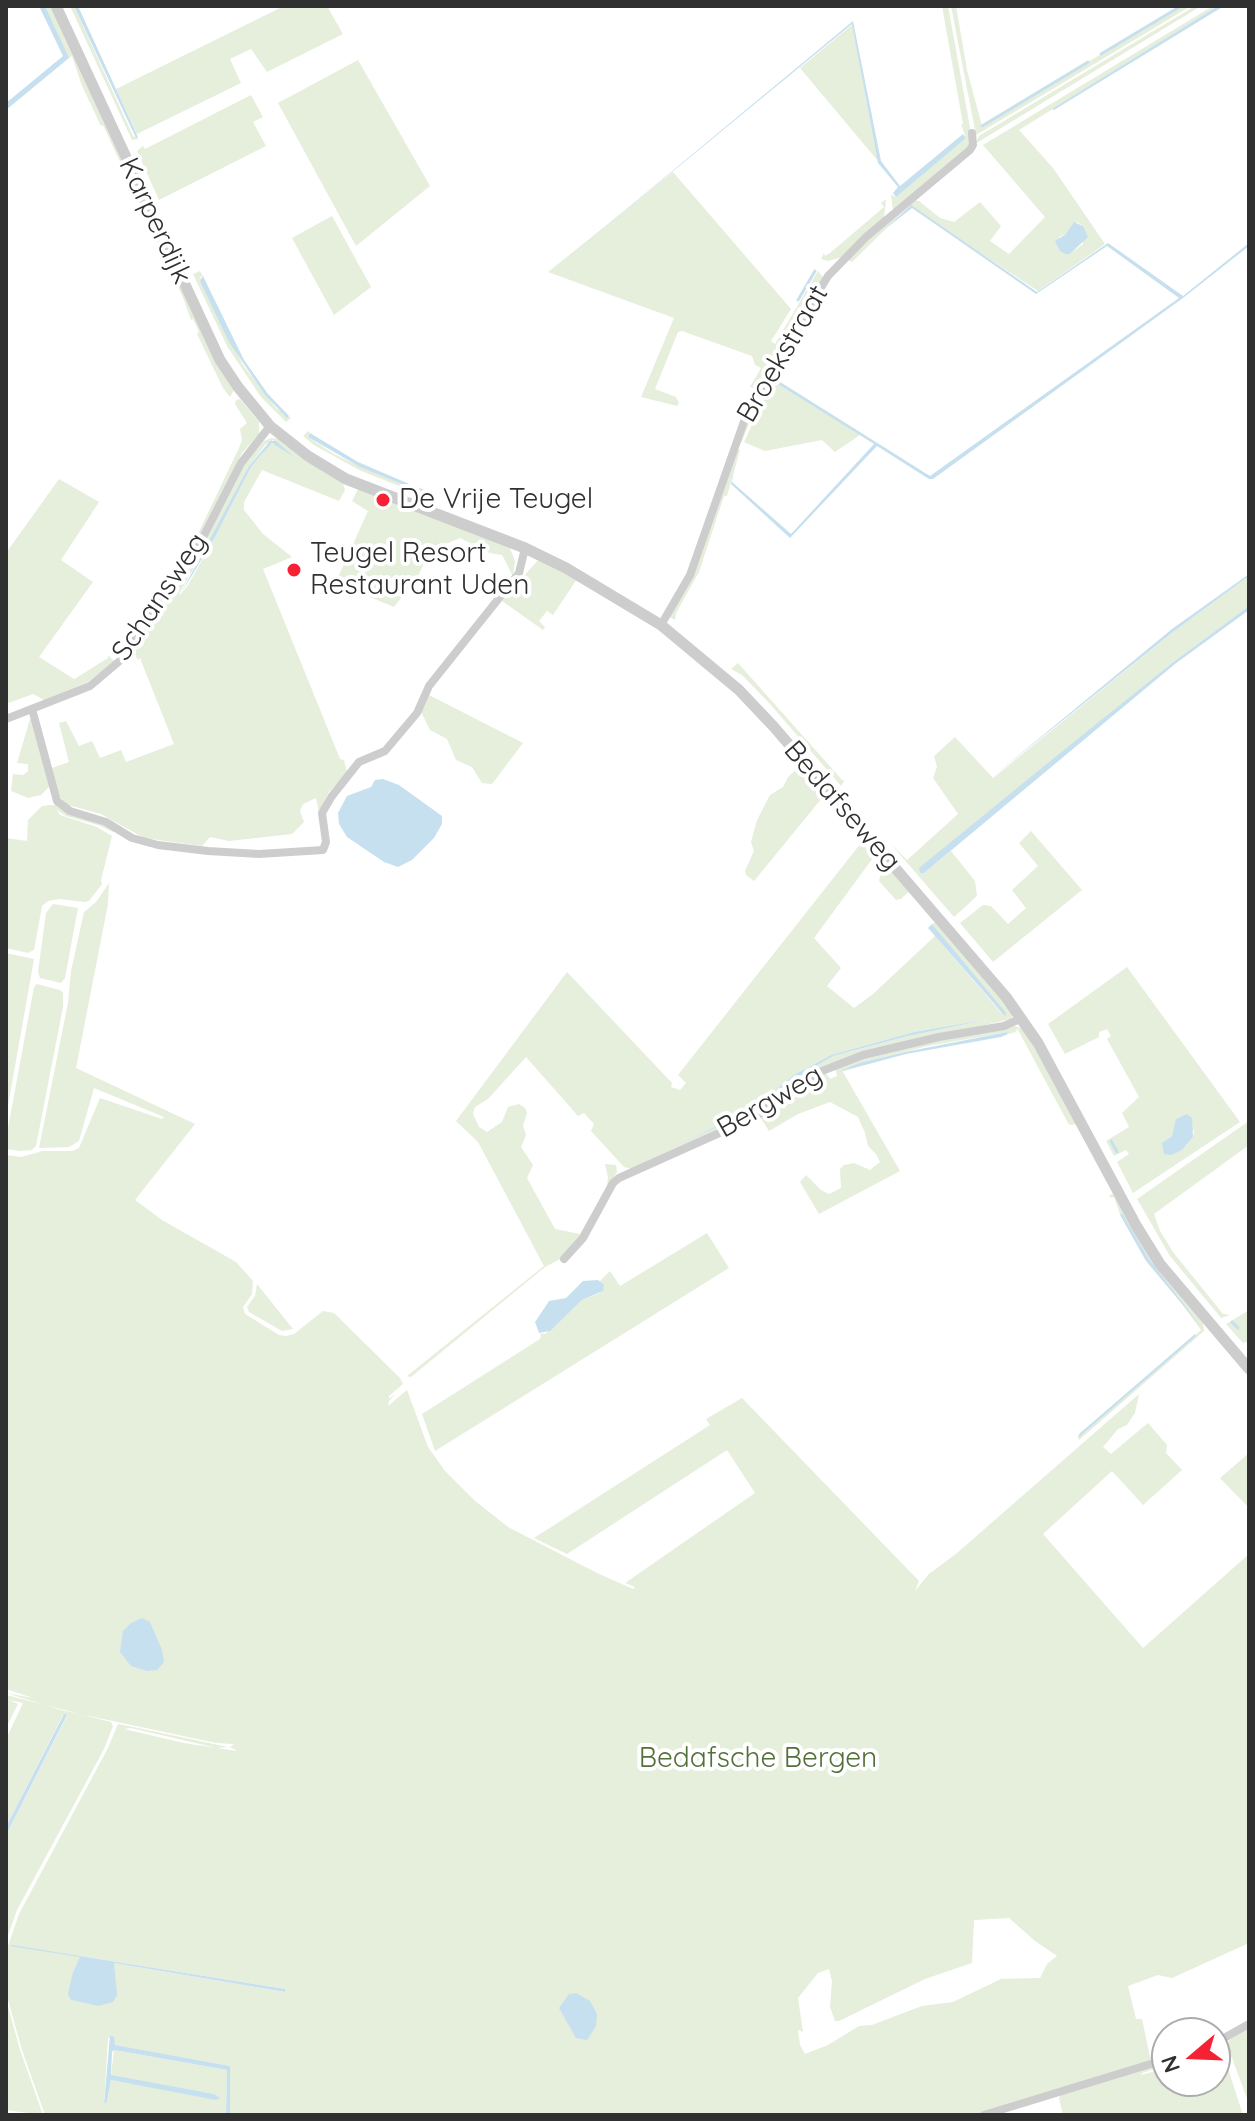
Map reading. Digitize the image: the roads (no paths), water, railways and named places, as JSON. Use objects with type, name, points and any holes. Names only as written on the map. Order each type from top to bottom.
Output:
[{"type":"street","name":"Karperdijk","points":[[56,6],[220,360],[270,426]]},
{"type":"street","name":"Broekstraat","points":[[661,625],[690,575],[748,410],[828,276],[866,237],[970,150],[972,133]]},
{"type":"street","name":"Bedafseweg","points":[[270,426],[308,456],[346,479],[525,548],[566,568],[661,625],[729,681],[774,727],[1022,1018],[1151,1251],[1249,1369]]},
{"type":"street","name":"Schansweg","points":[[6,719],[90,686],[131,649],[198,547],[241,463],[270,426]]},
{"type":"street","points":[[32,709],[54,791],[64,808],[106,822],[144,843],[259,854],[323,850],[326,842],[322,813],[332,796],[359,762],[385,751],[417,713],[429,686],[519,573],[525,548]]},
{"type":"street","name":"Bergweg","points":[[564,1259],[583,1238],[613,1183],[619,1178],[755,1117],[822,1071],[863,1055],[1004,1026],[1022,1018]]},
{"type":"street","points":[[1231,2034],[1249,2024]]},
{"type":"street","points":[[984,2115],[1151,2064]]},
{"type":"water","points":[[39,6],[45,6],[69,58],[6,110],[6,103],[63,56]]},
{"type":"water","points":[[74,6],[78,6],[136,138]]},
{"type":"water","points":[[1218,6],[1224,6],[1052,109]]},
{"type":"water","points":[[853,21],[881,161],[900,186],[963,134],[966,138],[896,197],[893,193],[898,187],[878,163],[852,24],[565,260]]},
{"type":"water","points":[[911,205],[1037,292],[1108,243],[1183,296],[1249,243],[1249,246],[1183,298],[933,479],[877,446],[790,538],[731,484],[735,462],[732,482],[791,534],[874,444],[775,382],[795,345],[777,380],[930,476],[1179,298],[1107,246],[1036,294],[912,208],[884,230]]},
{"type":"water","points":[[1074,222],[1083,226],[1088,237],[1070,254],[1065,254],[1055,241],[1066,234]]},
{"type":"water","points":[[203,276],[244,360],[268,394],[289,416],[287,418],[265,395],[229,342],[200,281]]},
{"type":"water","points":[[310,433],[358,462],[428,492],[360,467],[308,437]]},
{"type":"water","points":[[270,441],[276,441],[295,458],[272,443],[260,456],[180,595],[249,466]]},
{"type":"water","points":[[1249,574],[1173,632],[991,778],[1172,629]]},
{"type":"water","points":[[1249,606],[1249,610],[1175,664],[924,873],[920,873],[919,868],[1054,758]]},
{"type":"water","points":[[383,779],[399,785],[442,816],[442,824],[434,838],[412,860],[398,867],[384,862],[347,837],[339,824],[338,813],[347,796],[371,787],[375,780]]},
{"type":"water","points":[[932,924],[1006,1013],[1005,1016],[928,928]]},
{"type":"water","points":[[995,1018],[833,1056],[786,1084],[754,1110],[666,1151],[753,1108],[794,1075],[831,1055],[914,1032]]},
{"type":"water","points":[[1007,1032],[1001,1037],[906,1054],[839,1072],[859,1063],[905,1052]]},
{"type":"water","points":[[1187,1114],[1192,1118],[1193,1137],[1182,1150],[1172,1155],[1164,1154],[1162,1143],[1172,1136],[1176,1119]]},
{"type":"water","points":[[1122,1213],[1149,1259],[1203,1329],[1146,1261],[1120,1215]]},
{"type":"water","points":[[598,1280],[604,1284],[603,1291],[582,1300],[550,1331],[539,1333],[535,1322],[549,1301],[566,1298],[583,1281]]},
{"type":"water","points":[[1196,1336],[1078,1438],[1079,1434]]},
{"type":"water","points":[[142,1618],[150,1622],[162,1650],[164,1662],[157,1670],[147,1671],[131,1666],[120,1652],[123,1631]]},
{"type":"water","points":[[64,1714],[67,1715],[6,1835],[6,1827]]},
{"type":"water","points":[[12,1945],[285,1989],[285,1992],[114,1963],[117,1995],[113,2002],[98,2006],[71,2000],[68,1994],[80,1957]]},
{"type":"water","points":[[576,1993],[590,2001],[597,2014],[596,2026],[587,2040],[576,2038],[559,2008],[569,1994]]},
{"type":"water","points":[[110,2035],[114,2037],[115,2045],[230,2066],[230,2115],[226,2115],[227,2070],[114,2050],[111,2075],[214,2094],[220,2098],[216,2100],[111,2080],[104,2104]]},
{"type":"waterway","points":[[1101,54],[1181,6]]},
{"type":"waterway","points":[[982,126],[1088,62]]},
{"type":"waterway","points":[[798,300],[815,271]]},
{"type":"waterway","points":[[1111,1141],[1117,1152]]},
{"type":"waterway","points":[[1232,1322],[1238,1328]]},
{"type":"place","name":"De Vrije Teugel","points":[[383,500]]},
{"type":"place","name":"Teugel Resort Restaurant Uden","points":[[294,570]]},
{"type":"park label","name":"Bedafsche Bergen","points":[[758,1759]]}]
